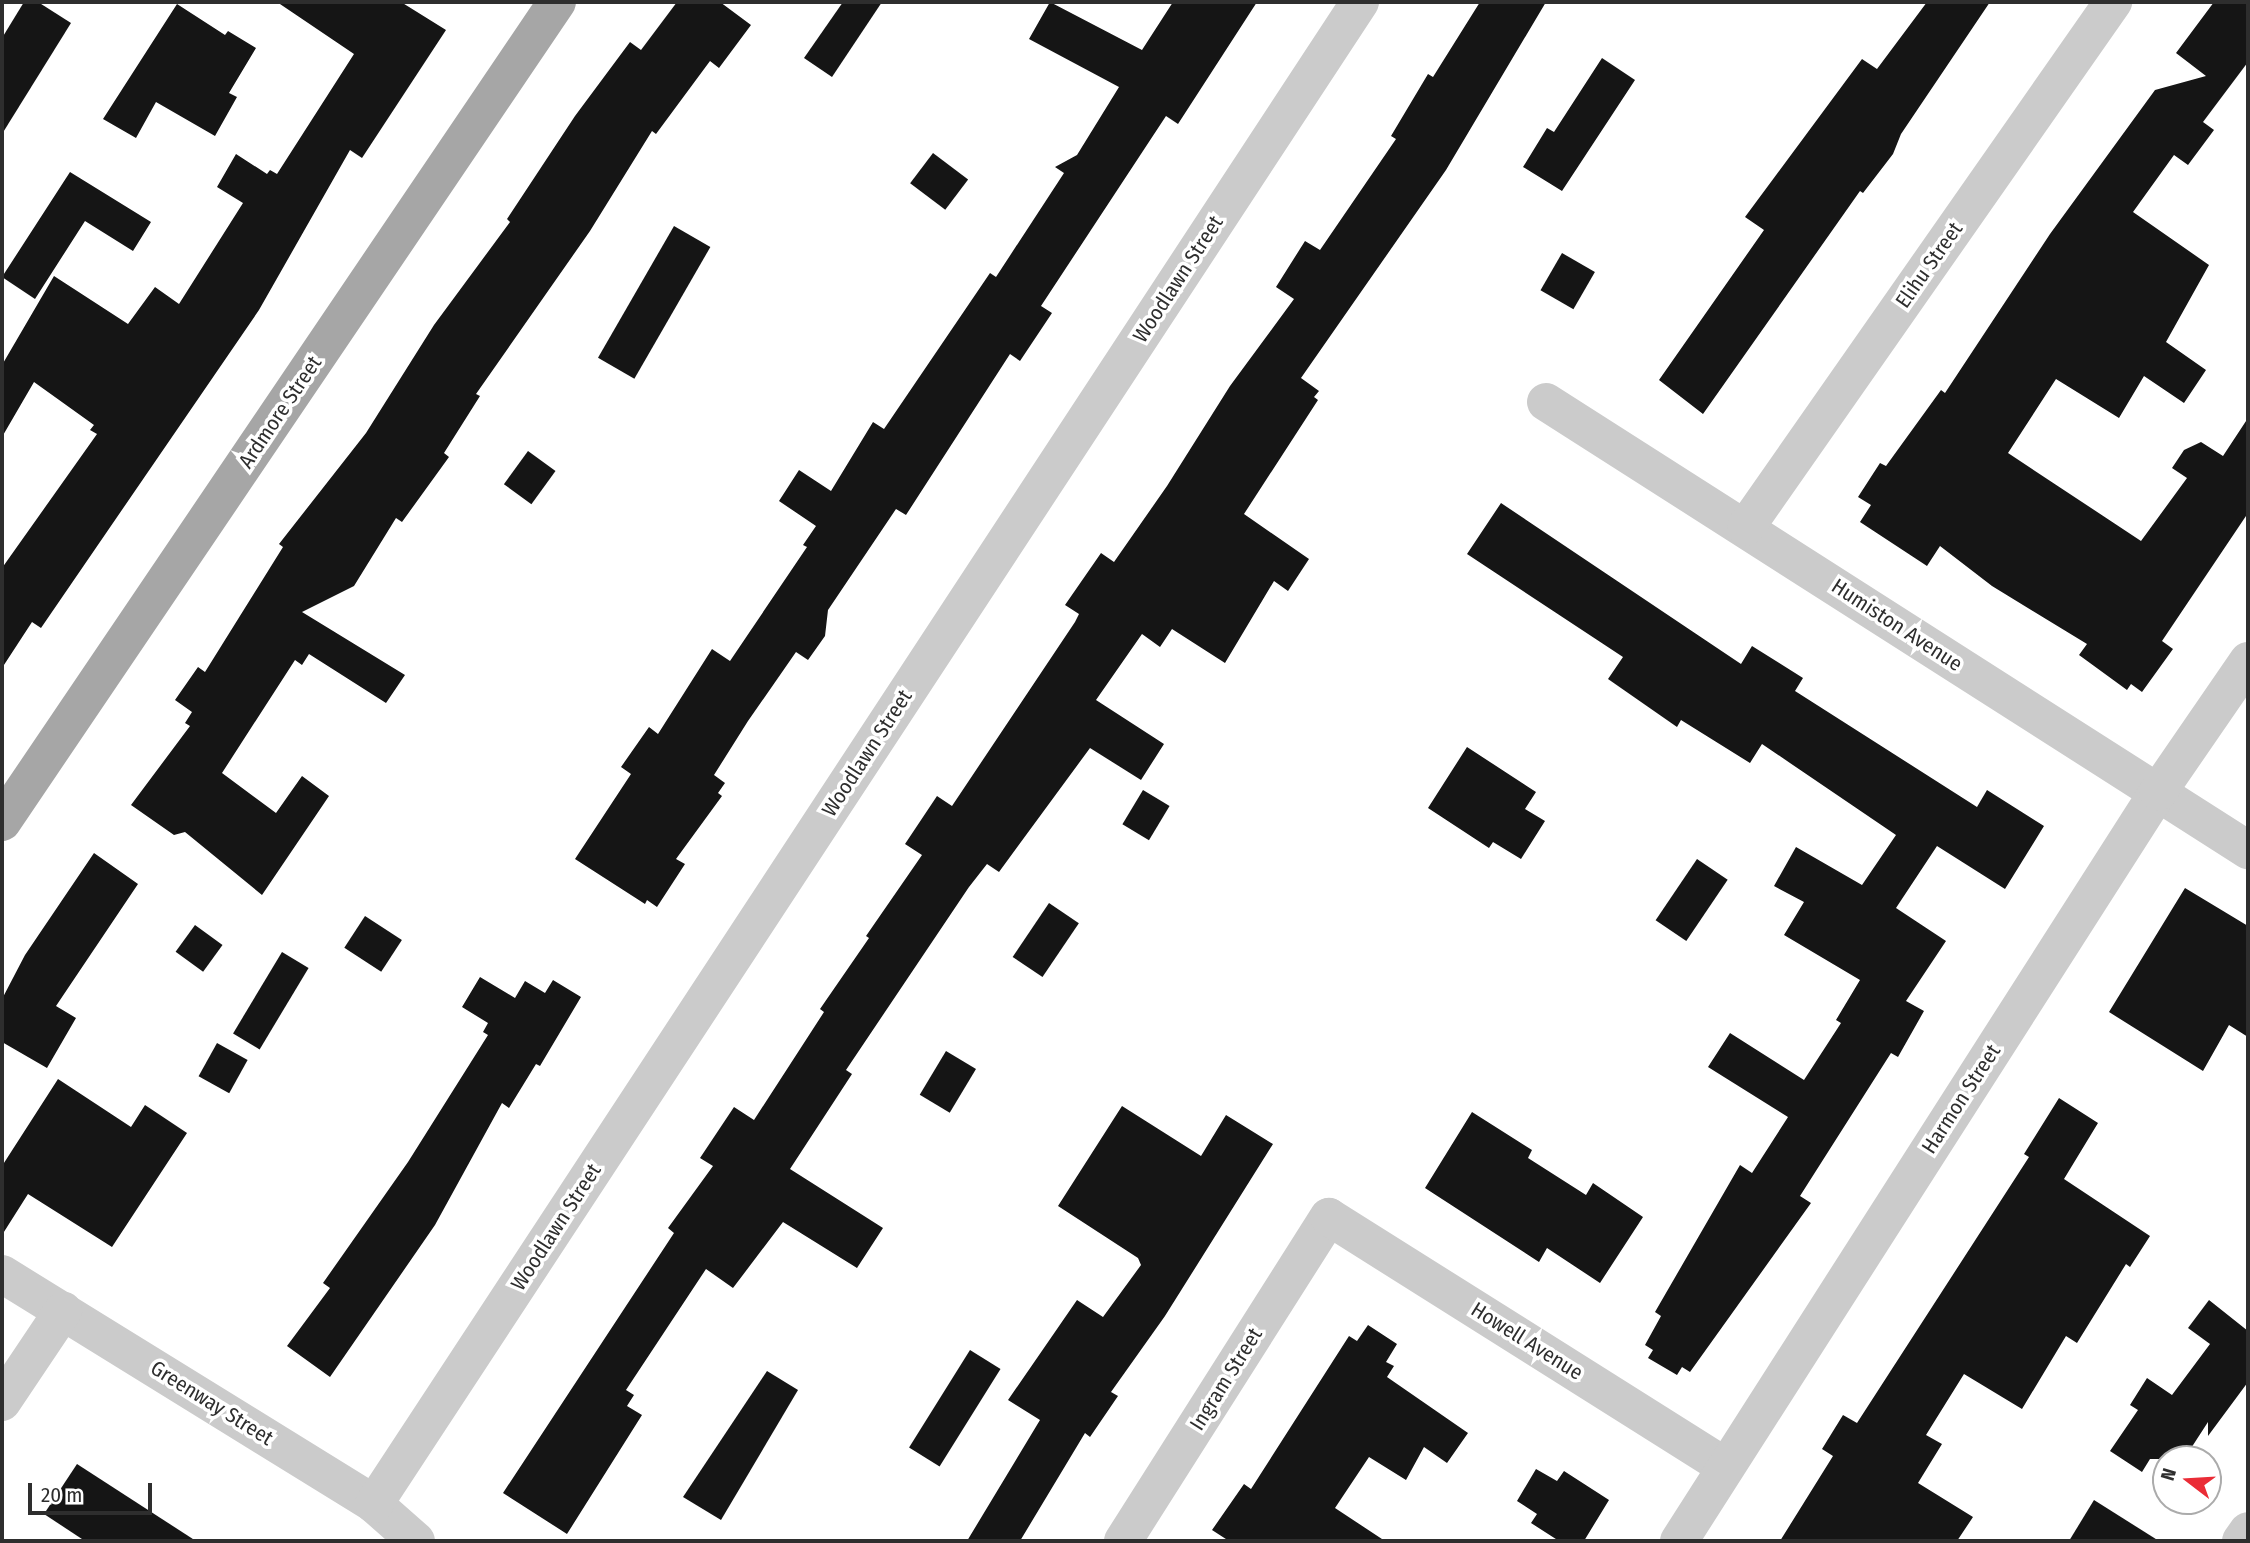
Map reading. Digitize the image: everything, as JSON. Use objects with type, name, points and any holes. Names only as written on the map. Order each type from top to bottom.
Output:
[{"type":"main road","name":"Ardmore Street","points":[[2,822],[557,2]]},
{"type":"street","name":"Woodlawn Street","points":[[374,1504],[1360,2]]},
{"type":"street","name":"Elihu Street","points":[[1746,527],[2113,2]]},
{"type":"street","name":"Humiston Avenue","points":[[1546,401],[2248,849]]},
{"type":"street","name":"Harmon Street","points":[[1679,1541],[1724,1466],[2158,792],[2248,661]]},
{"type":"street","name":"Howell Avenue","points":[[1329,1217],[1724,1466]]},
{"type":"street","name":"Ingram Street","points":[[1123,1541],[1329,1217]]},
{"type":"street","name":"Greenway Street","points":[[2,1274],[374,1504],[416,1541]]},
{"type":"street","points":[[2,1402],[63,1311]]},
{"type":"street","points":[[2241,1541],[2248,1531]]},
{"type":"building","points":[[24,2],[38,2],[71,23],[2,134],[2,38]]},
{"type":"building","points":[[277,2],[401,2],[446,30],[362,158],[350,150],[259,310],[41,628],[32,622],[2,668],[2,568],[97,434],[90,430],[94,425],[34,382],[2,437],[2,365],[54,276],[128,324],[155,287],[179,304],[243,203],[217,187],[236,154],[267,174],[270,170],[277,174],[354,54]]},
{"type":"building","points":[[677,2],[720,2],[751,25],[719,68],[710,61],[656,134],[652,131],[590,231],[476,394],[480,396],[444,453],[449,457],[402,522],[396,518],[354,586],[302,612],[405,675],[386,703],[309,654],[302,665],[295,660],[222,773],[276,813],[302,776],[329,796],[262,895],[185,832],[174,835],[131,805],[190,726],[185,723],[192,712],[175,700],[198,667],[205,672],[283,547],[279,544],[366,433],[434,325],[510,222],[507,219],[575,116],[630,42],[641,50]]},
{"type":"building","points":[[843,2],[882,2],[832,77],[804,58]]},
{"type":"building","points":[[1050,2],[1142,50],[1173,2],[1257,2],[1178,124],[1166,116],[1041,306],[1052,313],[1020,361],[1010,354],[906,515],[896,509],[828,610],[825,636],[808,660],[796,652],[748,721],[714,775],[725,783],[718,793],[722,796],[676,859],[685,864],[657,907],[647,900],[645,904],[575,859],[631,774],[621,767],[649,727],[658,734],[712,649],[730,661],[807,547],[803,545],[816,526],[779,501],[799,470],[831,491],[873,422],[884,429],[990,273],[996,277],[1064,173],[1055,167],[1077,155],[1119,87],[1029,39]]},
{"type":"building","points":[[1480,2],[1546,2],[1446,170],[1301,378],[1319,391],[1314,397],[1318,400],[1244,514],[1309,559],[1288,591],[1274,581],[1225,663],[1172,629],[1160,647],[1142,634],[1096,700],[1164,744],[1141,780],[1090,748],[999,872],[987,864],[969,887],[846,1070],[852,1074],[790,1169],[883,1228],[857,1268],[783,1222],[733,1288],[706,1269],[626,1390],[634,1395],[627,1406],[642,1415],[567,1534],[503,1493],[674,1233],[668,1228],[713,1166],[700,1158],[734,1107],[754,1120],[824,1012],[820,1009],[869,938],[866,936],[922,855],[905,844],[937,796],[952,806],[1075,622],[1079,614],[1065,605],[1101,553],[1114,562],[1167,486],[1230,386],[1294,299],[1276,287],[1305,241],[1320,250],[1396,139],[1391,136],[1428,74],[1433,77]]},
{"type":"building","points":[[1927,2],[1990,2],[1901,134],[1893,154],[1863,193],[1860,191],[1703,414],[1659,380],[1764,230],[1745,217],[1862,59],[1877,69]]},
{"type":"building","points":[[2214,2],[2248,2],[2248,62],[2203,122],[2214,130],[2188,165],[2174,155],[2133,212],[2209,265],[2166,342],[2206,370],[2184,403],[2144,376],[2119,418],[2056,379],[2008,453],[2141,541],[2187,478],[2172,468],[2184,450],[2201,442],[2223,456],[2248,418],[2248,513],[2162,641],[2173,649],[2142,692],[2131,684],[2127,690],[2079,655],[2087,644],[1992,586],[1940,546],[1927,566],[1860,522],[1871,505],[1858,497],[1880,463],[1886,466],[1941,390],[1945,393],[2050,234],[2155,90],[2206,76],[2176,53]]},
{"type":"building","points":[[177,4],[225,35],[228,31],[256,48],[229,93],[237,97],[215,136],[156,102],[136,138],[103,119]]},
{"type":"building","points":[[1602,58],[1635,80],[1562,191],[1523,167],[1547,128],[1554,132]]},
{"type":"building","points":[[933,153],[968,179],[945,210],[910,183]]},
{"type":"building","points":[[70,172],[151,222],[133,251],[85,221],[35,299],[2,277]]},
{"type":"building","points":[[674,226],[710,247],[634,379],[598,358]]},
{"type":"building","points":[[1562,253],[1595,272],[1573,309],[1540,290]]},
{"type":"building","points":[[528,451],[556,471],[531,504],[504,484]]},
{"type":"building","points":[[1501,503],[1741,664],[1752,646],[1803,678],[1795,691],[1977,807],[1987,790],[2044,826],[2005,889],[1937,846],[1896,908],[1946,941],[1906,1001],[1924,1011],[1898,1057],[1891,1053],[1800,1196],[1811,1203],[1690,1372],[1682,1367],[1677,1375],[1648,1358],[1653,1350],[1645,1345],[1661,1316],[1655,1312],[1740,1165],[1752,1173],[1788,1117],[1708,1067],[1730,1033],[1804,1080],[1841,1023],[1836,1020],[1860,980],[1784,935],[1804,902],[1774,886],[1796,847],[1862,885],[1896,835],[1762,744],[1750,763],[1681,720],[1677,727],[1608,679],[1623,657],[1467,554]]},
{"type":"building","points":[[1467,747],[1536,792],[1525,809],[1545,821],[1521,859],[1493,842],[1489,848],[1428,808]]},
{"type":"building","points":[[1143,790],[1170,806],[1149,840],[1122,824]]},
{"type":"building","points":[[94,853],[138,884],[56,1006],[76,1018],[47,1068],[2,1042],[2,999],[25,955]]},
{"type":"building","points":[[1697,859],[1728,880],[1686,941],[1656,920]]},
{"type":"building","points":[[2185,888],[2248,926],[2248,1037],[2229,1025],[2203,1071],[2109,1012]]},
{"type":"building","points":[[1049,903],[1079,923],[1042,977],[1013,957]]},
{"type":"building","points":[[365,916],[402,940],[381,972],[344,948]]},
{"type":"building","points":[[195,925],[223,945],[203,972],[176,952]]},
{"type":"building","points":[[282,952],[309,968],[260,1049],[233,1033]]},
{"type":"building","points":[[480,977],[515,998],[525,981],[545,993],[553,980],[581,997],[540,1066],[536,1064],[509,1108],[502,1103],[435,1225],[330,1377],[287,1346],[330,1288],[323,1283],[408,1162],[488,1035],[483,1032],[488,1023],[462,1007]]},
{"type":"building","points":[[217,1043],[248,1060],[229,1093],[199,1076]]},
{"type":"building","points":[[946,1051],[976,1069],[950,1113],[920,1095]]},
{"type":"building","points":[[58,1079],[131,1127],[145,1105],[187,1133],[112,1247],[28,1194],[2,1235],[2,1166]]},
{"type":"building","points":[[2059,1098],[2098,1123],[2064,1179],[2150,1236],[2130,1267],[2126,1264],[2077,1343],[2066,1336],[2022,1409],[1964,1374],[1926,1435],[1942,1444],[1918,1483],[1973,1517],[1957,1541],[1780,1541],[1833,1456],[1822,1449],[1843,1415],[1857,1423],[2029,1157],[2024,1154]]},
{"type":"building","points":[[1122,1106],[1201,1156],[1226,1115],[1273,1144],[1165,1316],[1111,1392],[1118,1396],[1090,1437],[1085,1433],[1020,1541],[967,1541],[1040,1420],[1008,1400],[1077,1300],[1103,1317],[1141,1265],[1138,1258],[1058,1206]]},
{"type":"building","points":[[1472,1112],[1532,1150],[1528,1158],[1586,1195],[1593,1183],[1643,1217],[1600,1283],[1547,1248],[1539,1262],[1425,1188]]},
{"type":"building","points":[[2209,1300],[2248,1331],[2248,1382],[2208,1436],[2208,1422],[2193,1445],[2152,1445],[2152,1459],[2142,1472],[2110,1451],[2138,1410],[2130,1405],[2147,1378],[2172,1395],[2210,1344],[2188,1328]]},
{"type":"building","points":[[1368,1325],[1397,1344],[1386,1362],[1394,1366],[1387,1377],[1468,1433],[1447,1463],[1424,1447],[1406,1480],[1369,1457],[1335,1508],[1385,1541],[1229,1541],[1212,1530],[1244,1484],[1251,1489],[1349,1336],[1357,1341]]},
{"type":"building","points":[[970,1350],[1001,1369],[940,1467],[909,1448]]},
{"type":"building","points":[[767,1371],[798,1390],[721,1520],[683,1497]]},
{"type":"building","points":[[77,1464],[196,1541],[85,1541],[44,1514]]},
{"type":"building","points":[[1536,1469],[1557,1481],[1564,1471],[1609,1500],[1584,1541],[1559,1541],[1531,1523],[1537,1514],[1517,1501]]},
{"type":"building","points":[[2094,1500],[2159,1541],[2069,1541]]}]
